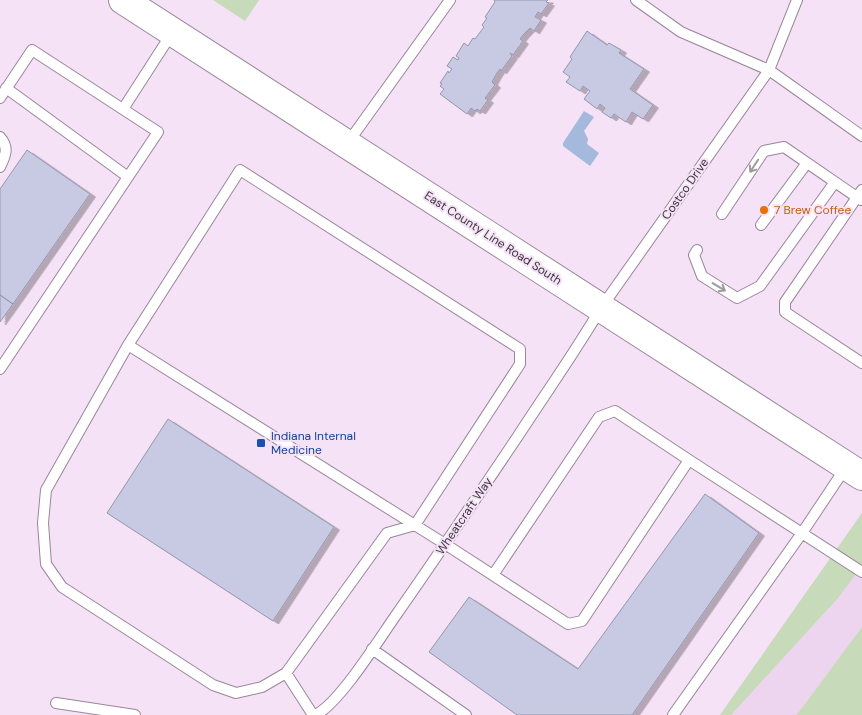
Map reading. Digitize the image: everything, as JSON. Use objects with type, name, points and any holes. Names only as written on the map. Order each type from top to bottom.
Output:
[{"type":"main road","name":"East County Line Road South","points":[[123,0],[854,471]]},
{"type":"lane","points":[[346,144],[450,0]]},
{"type":"lane","points":[[636,0],[681,32],[769,70],[862,136]]},
{"type":"lane","name":"Costco Drive","points":[[601,308],[769,70],[797,0]]},
{"type":"lane","points":[[123,109],[172,32]]},
{"type":"lane","points":[[0,98],[32,50],[158,132],[0,368]]},
{"type":"lane","points":[[6,88],[128,177]]},
{"type":"lane","points":[[0,137],[5,142],[6,154],[0,167]]},
{"type":"lane","points":[[722,214],[764,151],[784,147],[835,182],[860,196],[785,302],[785,312],[862,363]]},
{"type":"lane","points":[[761,225],[807,163]]},
{"type":"lane","points":[[240,170],[520,350],[520,364],[415,525],[387,533],[286,673],[262,687],[236,693],[213,685],[62,587],[46,564],[43,523],[46,490],[128,344],[240,170]]},
{"type":"lane","points":[[697,250],[694,255],[702,276],[737,298],[760,286],[835,182]]},
{"type":"lane","name":"Wheatcraft Way","points":[[314,715],[321,712],[339,693],[372,649],[579,346],[601,308]]},
{"type":"lane","points":[[128,344],[568,624],[582,621],[689,460]]},
{"type":"lane","points":[[493,575],[599,417],[615,411],[862,572]]},
{"type":"lane","points":[[673,715],[802,533],[854,471]]},
{"type":"lane","points":[[372,649],[466,715]]},
{"type":"lane","points":[[286,673],[314,715]]},
{"type":"lane","points":[[56,703],[136,715]]},
{"type":"shaded area","points":[[862,513],[862,715],[720,715]]},
{"type":"green space","points":[[213,0],[259,0],[245,21]]},
{"type":"green space","points":[[862,513],[862,566],[838,598],[731,715],[720,715]]},
{"type":"green space","points":[[862,627],[862,715],[796,715],[802,708]]},
{"type":"water","points":[[584,111],[594,117],[584,131],[588,139],[587,144],[599,153],[590,166],[563,146],[563,143]]},
{"type":"building","points":[[494,0],[548,0],[546,2],[549,3],[541,14],[538,12],[535,17],[541,20],[534,31],[530,28],[523,35],[520,39],[523,41],[513,55],[510,53],[512,56],[501,71],[500,69],[497,73],[492,82],[495,85],[485,98],[488,100],[480,111],[477,109],[475,111],[471,108],[467,114],[440,94],[444,89],[440,86],[442,84],[440,83],[448,71],[449,73],[452,69],[447,66],[453,57],[458,60],[459,58],[456,56],[464,43],[468,46],[484,27],[482,25],[495,2]]},
{"type":"building","points":[[587,31],[607,45],[609,43],[621,50],[619,53],[644,69],[630,89],[653,105],[643,119],[632,112],[626,122],[614,114],[611,118],[602,112],[605,108],[600,104],[597,109],[584,99],[590,91],[583,86],[580,91],[566,82],[570,77],[563,72],[572,59],[570,57]]},
{"type":"building","points":[[27,150],[90,194],[13,304],[0,295],[0,189]]},
{"type":"building","points":[[0,295],[13,304],[0,322]]},
{"type":"building","points":[[168,419],[334,527],[273,621],[107,513]]},
{"type":"building","points":[[705,494],[759,533],[632,715],[517,715],[429,652],[469,597],[578,669]]},
{"type":"place","name":"7 Brew Coffee","points":[[764,210]]},
{"type":"place","name":"Indiana Internal Medicine","points":[[261,443]]}]
